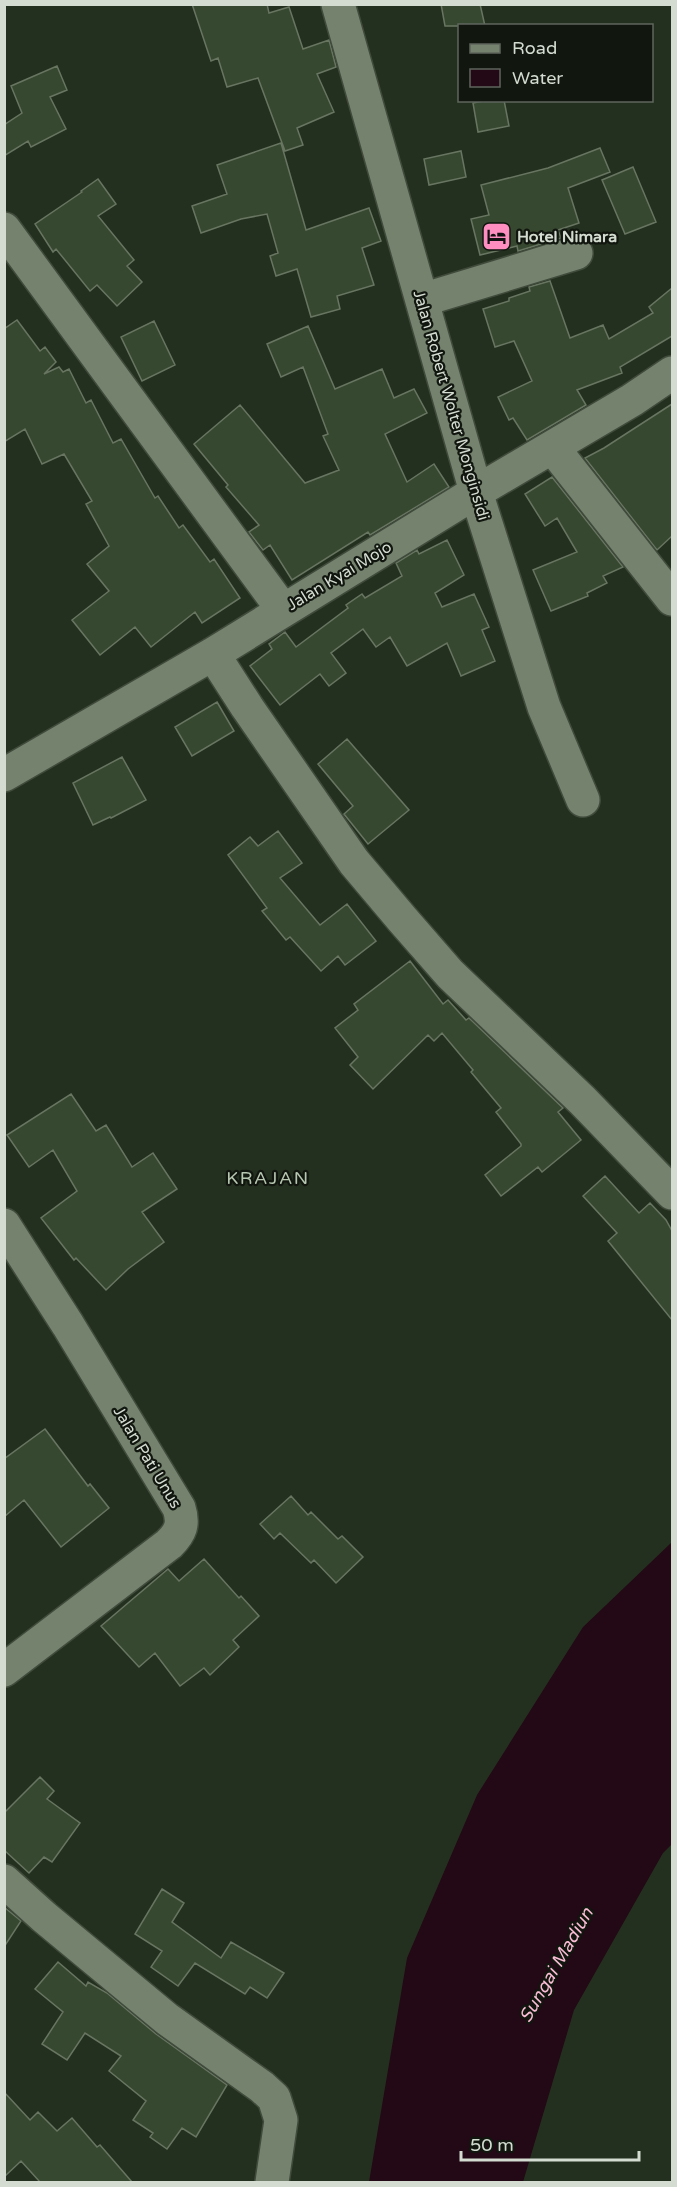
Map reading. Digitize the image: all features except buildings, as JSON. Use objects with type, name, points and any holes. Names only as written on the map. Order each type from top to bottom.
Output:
[{"type":"street","name":"Jalan Robert Wolter Monginsidi","points":[[338,4],[476,492],[544,707],[583,800]]},
{"type":"street","points":[[4,229],[283,610]]},
{"type":"street","points":[[422,300],[576,253]]},
{"type":"street","name":"Jalan Kyai Mojo","points":[[4,775],[213,654],[476,492],[632,400],[672,373]]},
{"type":"street","points":[[553,448],[672,599]]},
{"type":"street","points":[[213,654],[354,862],[402,919],[450,974],[583,1101],[672,1193]]},
{"type":"street","name":"Jalan Pati Unus","points":[[4,1225],[69,1325],[180,1508],[182,1518],[182,1527],[169,1544],[4,1670]]},
{"type":"street","points":[[4,1881],[167,2019],[274,2098],[281,2120],[272,2182]]},
{"type":"water","name":"Sungai Madiun","points":[[672,1542],[672,1844],[663,1853],[574,2010],[523,2182],[369,2182],[407,1958],[477,1795],[583,1627]]},
{"type":"place","name":"Hotel Nimara","points":[[496,236]]},
{"type":"district","name":"KRAJAN","points":[[268,1178]]}]
